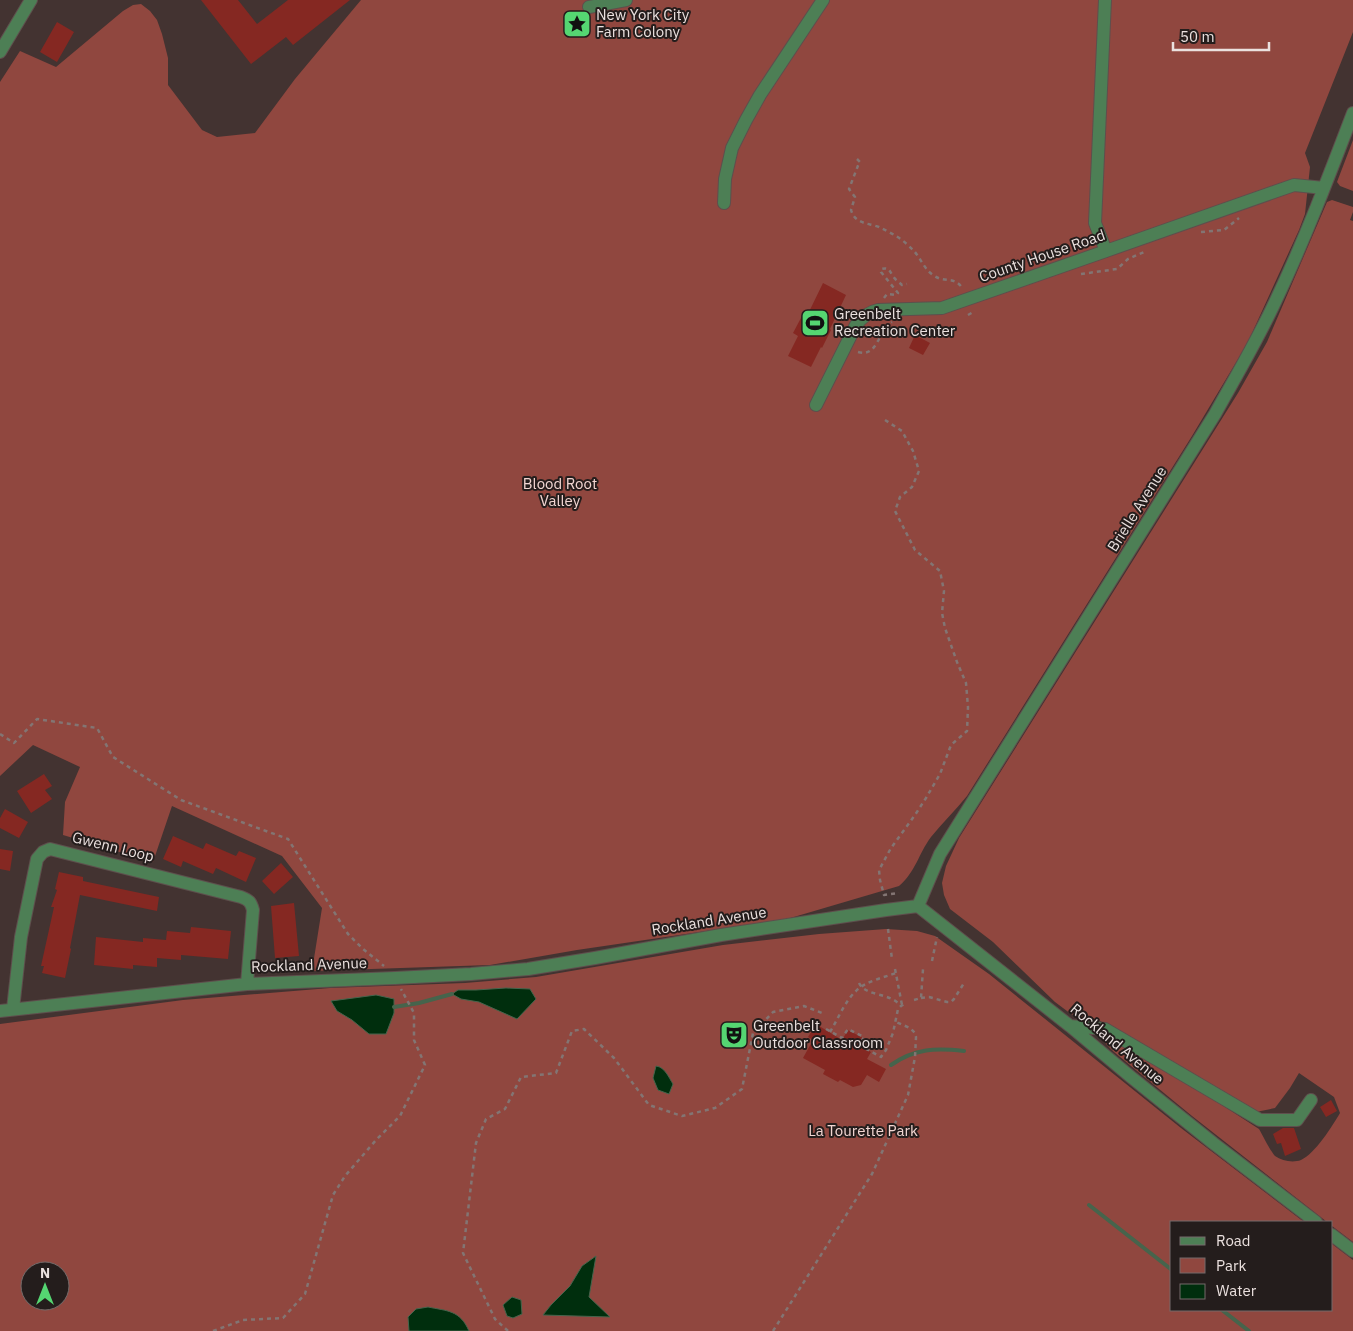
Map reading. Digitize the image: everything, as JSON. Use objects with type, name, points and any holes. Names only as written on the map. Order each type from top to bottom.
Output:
[{"type":"street","points":[[0,52],[32,0]]},
{"type":"street","points":[[589,7],[626,0]]},
{"type":"street","points":[[724,203],[725,179],[732,148],[760,95],[823,0]]},
{"type":"street","points":[[1105,0],[1095,223],[1106,251]]},
{"type":"street","name":"Brielle Avenue","points":[[918,906],[940,854],[1195,446],[1248,356],[1277,299],[1324,188],[1353,113]]},
{"type":"street","name":"County House Road","points":[[816,405],[856,325],[863,316],[871,311],[942,308],[1294,184],[1324,188]]},
{"type":"street","name":"Gwenn Loop","points":[[14,1009],[21,937],[37,859],[43,852],[50,849],[249,900],[253,910],[247,984]]},
{"type":"street","name":"Rockland Avenue","points":[[0,1011],[247,984],[471,974],[528,969],[721,935],[918,906],[1070,1026],[1138,1083],[1315,1221]]},
{"type":"street","points":[[1070,1026],[1105,1029],[1260,1120],[1296,1120],[1311,1100]]},
{"type":"street","points":[[1333,1236],[1353,1251]]},
{"type":"path","points":[[857,159],[860,163],[849,190],[855,197],[851,210],[855,218],[860,222],[879,227],[898,237],[913,250],[934,276],[940,279],[956,281],[960,283],[964,290]]},
{"type":"path","points":[[884,299],[886,295],[896,295],[898,293],[881,272],[881,269],[889,269],[897,281],[902,284],[908,284]]},
{"type":"path","points":[[858,352],[864,354],[872,351],[885,328],[896,321]]},
{"type":"path","points":[[884,420],[902,431],[913,450],[919,471],[912,487],[900,497],[895,511],[915,550],[940,571],[944,590],[943,621],[966,683],[968,707],[966,731],[951,745],[940,774],[915,816],[891,848],[879,870],[884,895],[899,893]]},
{"type":"path","points":[[0,734],[14,743],[37,719],[97,728],[113,757],[180,800],[288,839],[348,934],[363,949],[390,970]]},
{"type":"path","points":[[888,929],[892,959]]},
{"type":"path","points":[[932,961],[936,937]]},
{"type":"path","points":[[895,969],[901,1005]]},
{"type":"path","points":[[921,998],[923,970]]},
{"type":"path","points":[[830,1032],[856,990],[896,973]]},
{"type":"path","points":[[859,983],[861,987],[894,999],[901,1005]]},
{"type":"path","points":[[914,1000],[930,997],[951,1002],[964,983]]},
{"type":"path","points":[[212,1331],[243,1320],[283,1318],[305,1294],[333,1195],[345,1176],[400,1116],[425,1065],[414,1040],[414,1013],[399,985]]},
{"type":"path","points":[[826,1029],[842,1038],[848,1029],[864,1037],[860,1045],[881,1057],[890,1043],[898,1010],[901,1005],[906,1003]]},
{"type":"path","points":[[508,1331],[496,1319],[463,1253],[476,1143],[486,1118],[505,1109],[521,1077],[556,1073],[572,1031],[584,1029],[614,1058],[649,1105],[682,1116],[714,1108],[742,1090],[753,1033],[772,1012],[804,1006],[822,1013]]},
{"type":"path","points":[[773,1331],[872,1174],[908,1095],[915,1057],[916,1037],[913,1030],[896,1022]]},
{"type":"green space","name":"Blood Root Valley","points":[[361,0],[1353,0],[1353,32],[1305,153],[1310,167],[1305,214],[1247,344],[1192,436],[967,796],[931,837],[913,869],[899,886],[787,919],[577,950],[490,965],[312,971],[322,908],[282,856],[172,806],[153,862],[63,835],[65,802],[80,767],[33,745],[0,776],[0,82],[20,51],[56,67],[123,11],[133,5],[141,4],[157,20],[162,34],[168,58],[168,85],[202,130],[217,137],[255,133],[295,79]]},
{"type":"green space","points":[[1353,140],[1353,191],[1340,186],[1337,182]]},
{"type":"green space","points":[[1332,200],[1353,207],[1350,220],[1353,221],[1353,1242],[1333,1227],[1333,1221],[1326,1221],[1192,1116],[1114,1052],[1101,1039],[1105,1036],[1154,1061],[1259,1129],[1273,1154],[1284,1160],[1301,1160],[1312,1152],[1323,1139],[1340,1113],[1334,1097],[1299,1073],[1275,1108],[1256,1112],[1097,1019],[1071,1014],[1055,1002],[993,942],[950,909],[944,895],[942,883],[946,866],[959,838],[1238,393],[1267,342],[1327,202]]},
{"type":"green space","name":"La Tourette Park","points":[[886,929],[917,931],[935,936],[989,974],[1181,1128],[1303,1221],[1170,1221],[1170,1311],[1333,1311],[1333,1245],[1353,1260],[1353,1331],[0,1331],[0,1024],[183,1000],[330,988],[465,983],[536,977],[723,945],[819,934]]},
{"type":"water","points":[[530,989],[536,999],[517,1019],[479,1002],[461,999],[452,994],[458,990]]},
{"type":"water","points":[[376,995],[394,999],[394,1013],[386,1034],[369,1034],[337,1011],[331,1001]]},
{"type":"water","points":[[656,1066],[664,1071],[673,1084],[669,1094],[658,1090],[653,1078]]},
{"type":"water","points":[[596,1256],[589,1297],[610,1317],[543,1315],[570,1286],[582,1266]]},
{"type":"water","points":[[512,1297],[521,1300],[522,1314],[513,1318],[507,1316],[503,1305]]},
{"type":"water","points":[[428,1307],[457,1315],[469,1331],[409,1331],[408,1317],[416,1309]]},
{"type":"building","points":[[201,0],[238,0],[257,24],[288,0],[350,0],[293,45],[286,37],[251,64]]},
{"type":"building","points":[[57,22],[74,32],[57,62],[40,52]]},
{"type":"building","name":"Greenbelt Recreation Center","points":[[823,283],[846,295],[831,330],[811,367],[788,356],[798,336],[793,333],[802,316],[806,318]]},
{"type":"building","points":[[915,335],[930,343],[923,355],[909,348]]},
{"type":"building","points":[[44,774],[52,786],[45,790],[52,799],[31,813],[17,791]]},
{"type":"building","points":[[5,809],[28,822],[19,838],[0,828],[0,818]]},
{"type":"building","points":[[173,836],[203,849],[206,843],[236,856],[239,851],[256,858],[246,882],[216,868],[213,874],[183,861],[181,867],[163,859]]},
{"type":"building","points":[[0,849],[13,851],[10,871],[0,869]]},
{"type":"building","points":[[281,863],[293,877],[274,894],[262,881]]},
{"type":"building","points":[[59,872],[83,877],[83,881],[159,897],[157,911],[80,895],[65,978],[42,973],[44,966],[41,966],[54,907],[51,907],[57,890],[55,889]]},
{"type":"building","points":[[294,903],[299,956],[275,958],[271,906]]},
{"type":"building","points":[[191,927],[231,931],[228,959],[181,955],[181,960],[157,958],[157,967],[133,965],[133,969],[94,965],[96,937],[143,942],[143,938],[166,940],[167,931],[190,933]]},
{"type":"building","points":[[816,1024],[842,1040],[848,1030],[863,1038],[859,1045],[871,1052],[867,1059],[886,1069],[879,1082],[867,1075],[861,1085],[853,1087],[823,1074],[825,1070],[803,1058],[813,1040],[808,1037]]},
{"type":"building","points":[[1331,1100],[1337,1111],[1326,1117],[1320,1107]]},
{"type":"building","points":[[1283,1128],[1294,1128],[1301,1149],[1285,1156],[1281,1143],[1277,1144],[1273,1134]]},
{"type":"waterway","points":[[394,1007],[419,1003],[452,994]]},
{"type":"waterway","points":[[891,1065],[909,1055],[926,1050],[964,1051]]},
{"type":"waterway","points":[[1089,1205],[1170,1268]]},
{"type":"waterway","points":[[1223,1311],[1249,1331]]},
{"type":"place","name":"New York City Farm Colony","points":[[577,24]]},
{"type":"place","name":"Greenbelt Recreation Center","points":[[815,323]]},
{"type":"place","name":"Greenbelt Outdoor Classroom","points":[[734,1035]]}]
